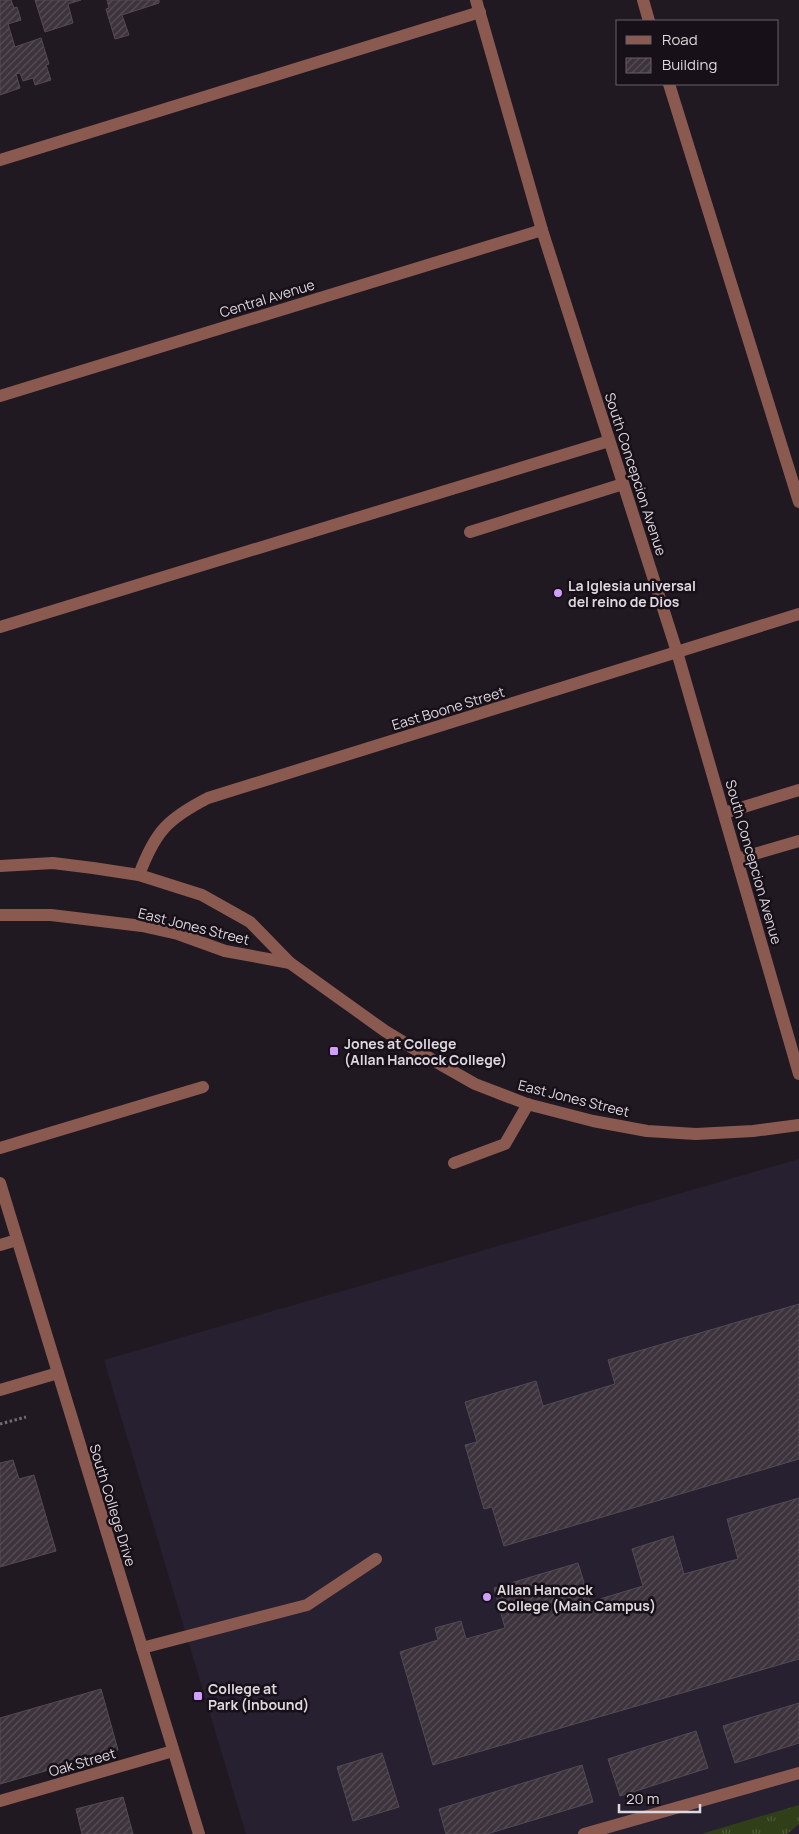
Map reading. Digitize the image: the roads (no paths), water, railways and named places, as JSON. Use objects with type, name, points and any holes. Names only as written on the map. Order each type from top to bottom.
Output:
[{"type":"street","points":[[643,0],[650,20]]},
{"type":"street","points":[[0,160],[478,6]]},
{"type":"street","name":"South Concepcion Avenue","points":[[478,6],[542,230],[678,652],[799,1074]]},
{"type":"street","points":[[669,85],[799,502]]},
{"type":"street","name":"Central Avenue","points":[[0,396],[542,230]]},
{"type":"street","points":[[0,627],[609,441]]},
{"type":"street","points":[[470,532],[623,484]]},
{"type":"street","name":"East Boone Street","points":[[139,875],[155,838],[171,821],[208,798],[799,614]]},
{"type":"street","points":[[724,813],[799,790]]},
{"type":"street","points":[[737,859],[799,841]]},
{"type":"street","name":"East Jones Street","points":[[0,866],[53,864],[139,875],[202,895],[250,922],[290,963],[385,1030],[475,1084],[528,1104],[593,1121],[647,1131],[696,1134],[753,1131],[799,1125]]},
{"type":"street","name":"East Jones Street","points":[[0,916],[51,915],[142,926],[178,934],[225,951],[290,963]]},
{"type":"street","points":[[0,1148],[203,1087]]},
{"type":"street","points":[[454,1163],[505,1144],[528,1104]]},
{"type":"street","name":"South College Drive","points":[[0,1184],[199,1834]]},
{"type":"street","points":[[0,1245],[17,1240]]},
{"type":"street","points":[[0,1390],[58,1373]]},
{"type":"street","points":[[142,1648],[307,1605],[376,1559]]},
{"type":"street","name":"Oak Street","points":[[0,1801],[173,1751]]},
{"type":"street","points":[[584,1834],[799,1773]]},
{"type":"place","name":"La Iglesia universal del reino de Dios","points":[[558,593]]},
{"type":"place","name":"Jones at College (Allan Hancock College)","points":[[334,1051]]},
{"type":"place","name":"Allan Hancock College (Main Campus)","points":[[487,1597]]},
{"type":"place","name":"College at Park (Inbound)","points":[[198,1696]]}]
